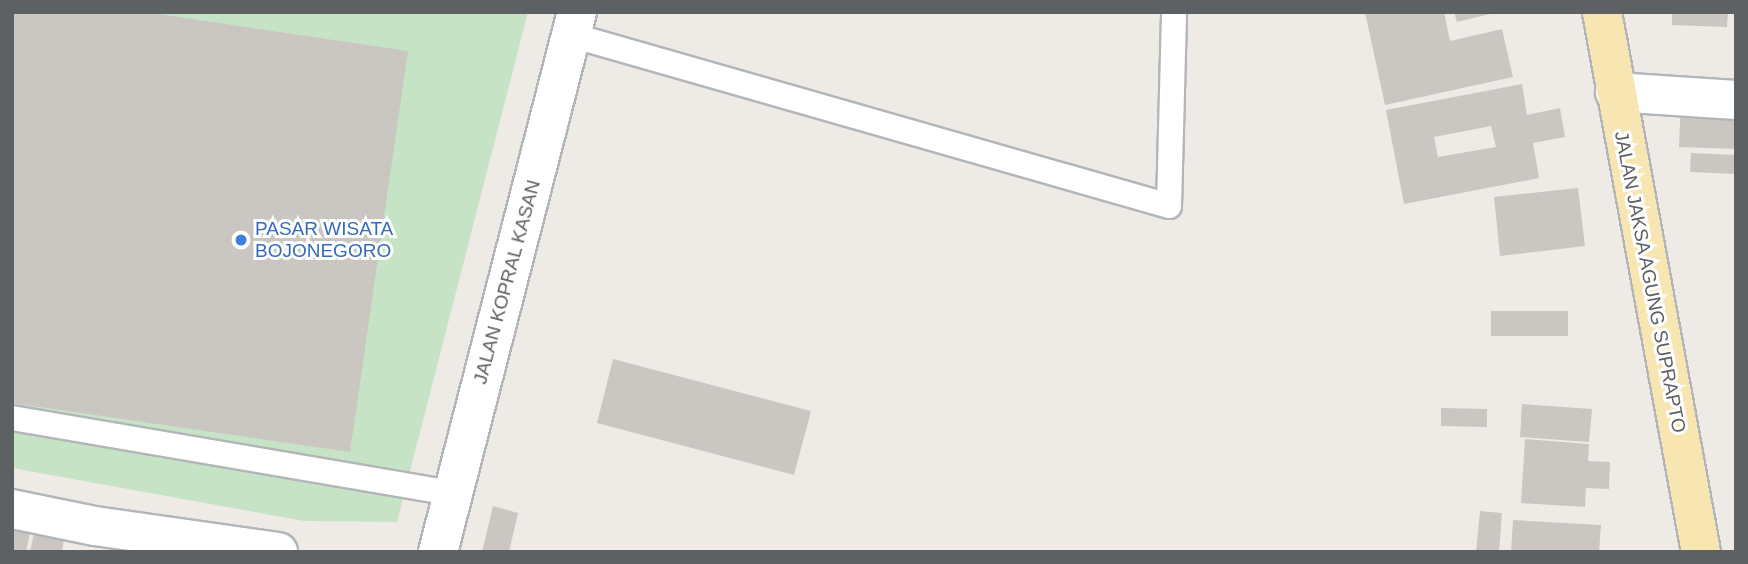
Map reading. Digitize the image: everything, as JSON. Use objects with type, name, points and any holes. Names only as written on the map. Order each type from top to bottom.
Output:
[{"type":"main road","name":"JALAN JAKSA AGUNG SUPRAPTO","points":[[1602,12],[1701,552]]},
{"type":"street","name":"JALAN KOPRAL KASAN","points":[[438,552],[573,24]]},
{"type":"street","points":[[1615,92],[1736,100]]},
{"type":"street","points":[[12,509],[95,526],[278,552]]},
{"type":"lane","points":[[573,24],[1169,206],[1174,12]]},
{"type":"lane","points":[[12,418],[452,493]]},
{"type":"green space","name":"PASAR WISATA BOJONEGORO","points":[[12,12],[528,12],[397,522],[304,521],[12,468]]},
{"type":"building","name":"PASAR WISATA BOJONEGORO","points":[[12,12],[145,12],[408,51],[350,452],[12,403]]},
{"type":"building","points":[[1365,12],[1444,12],[1450,41],[1502,29],[1513,77],[1385,105]]},
{"type":"building","points":[[1454,12],[1494,12],[1494,13],[1457,22]]},
{"type":"building","points":[[1672,12],[1728,12],[1727,27],[1672,25]]},
{"type":"building","points":[[1522,84],[1527,115],[1560,108],[1565,137],[1533,143],[1539,178],[1404,204],[1386,110]],"holes":[[[1491,126],[1496,147],[1438,157],[1434,137]]]},
{"type":"building","points":[[1681,101],[1736,103],[1736,149],[1679,147]]},
{"type":"building","points":[[1691,153],[1736,155],[1736,174],[1690,172]]},
{"type":"building","points":[[1578,188],[1585,246],[1500,256],[1494,197]]},
{"type":"building","points":[[1491,311],[1568,311],[1568,336],[1491,336]]},
{"type":"building","points":[[613,359],[811,411],[794,475],[597,423]]},
{"type":"building","points":[[1522,404],[1592,409],[1589,442],[1520,437]]},
{"type":"building","points":[[1441,408],[1487,409],[1487,427],[1441,426]]},
{"type":"building","points":[[1525,439],[1589,444],[1588,461],[1610,462],[1609,489],[1586,488],[1585,507],[1521,503]]},
{"type":"building","points":[[493,506],[518,513],[509,552],[482,552]]},
{"type":"building","points":[[1480,511],[1502,513],[1499,552],[1476,552]]},
{"type":"building","points":[[12,517],[32,522],[26,552],[12,552]]},
{"type":"building","points":[[1513,520],[1601,525],[1599,552],[1511,552]]},
{"type":"building","points":[[34,533],[64,539],[62,552],[30,552]]},
{"type":"place","name":"PASAR WISATA BOJONEGORO","points":[[241,240]]}]
